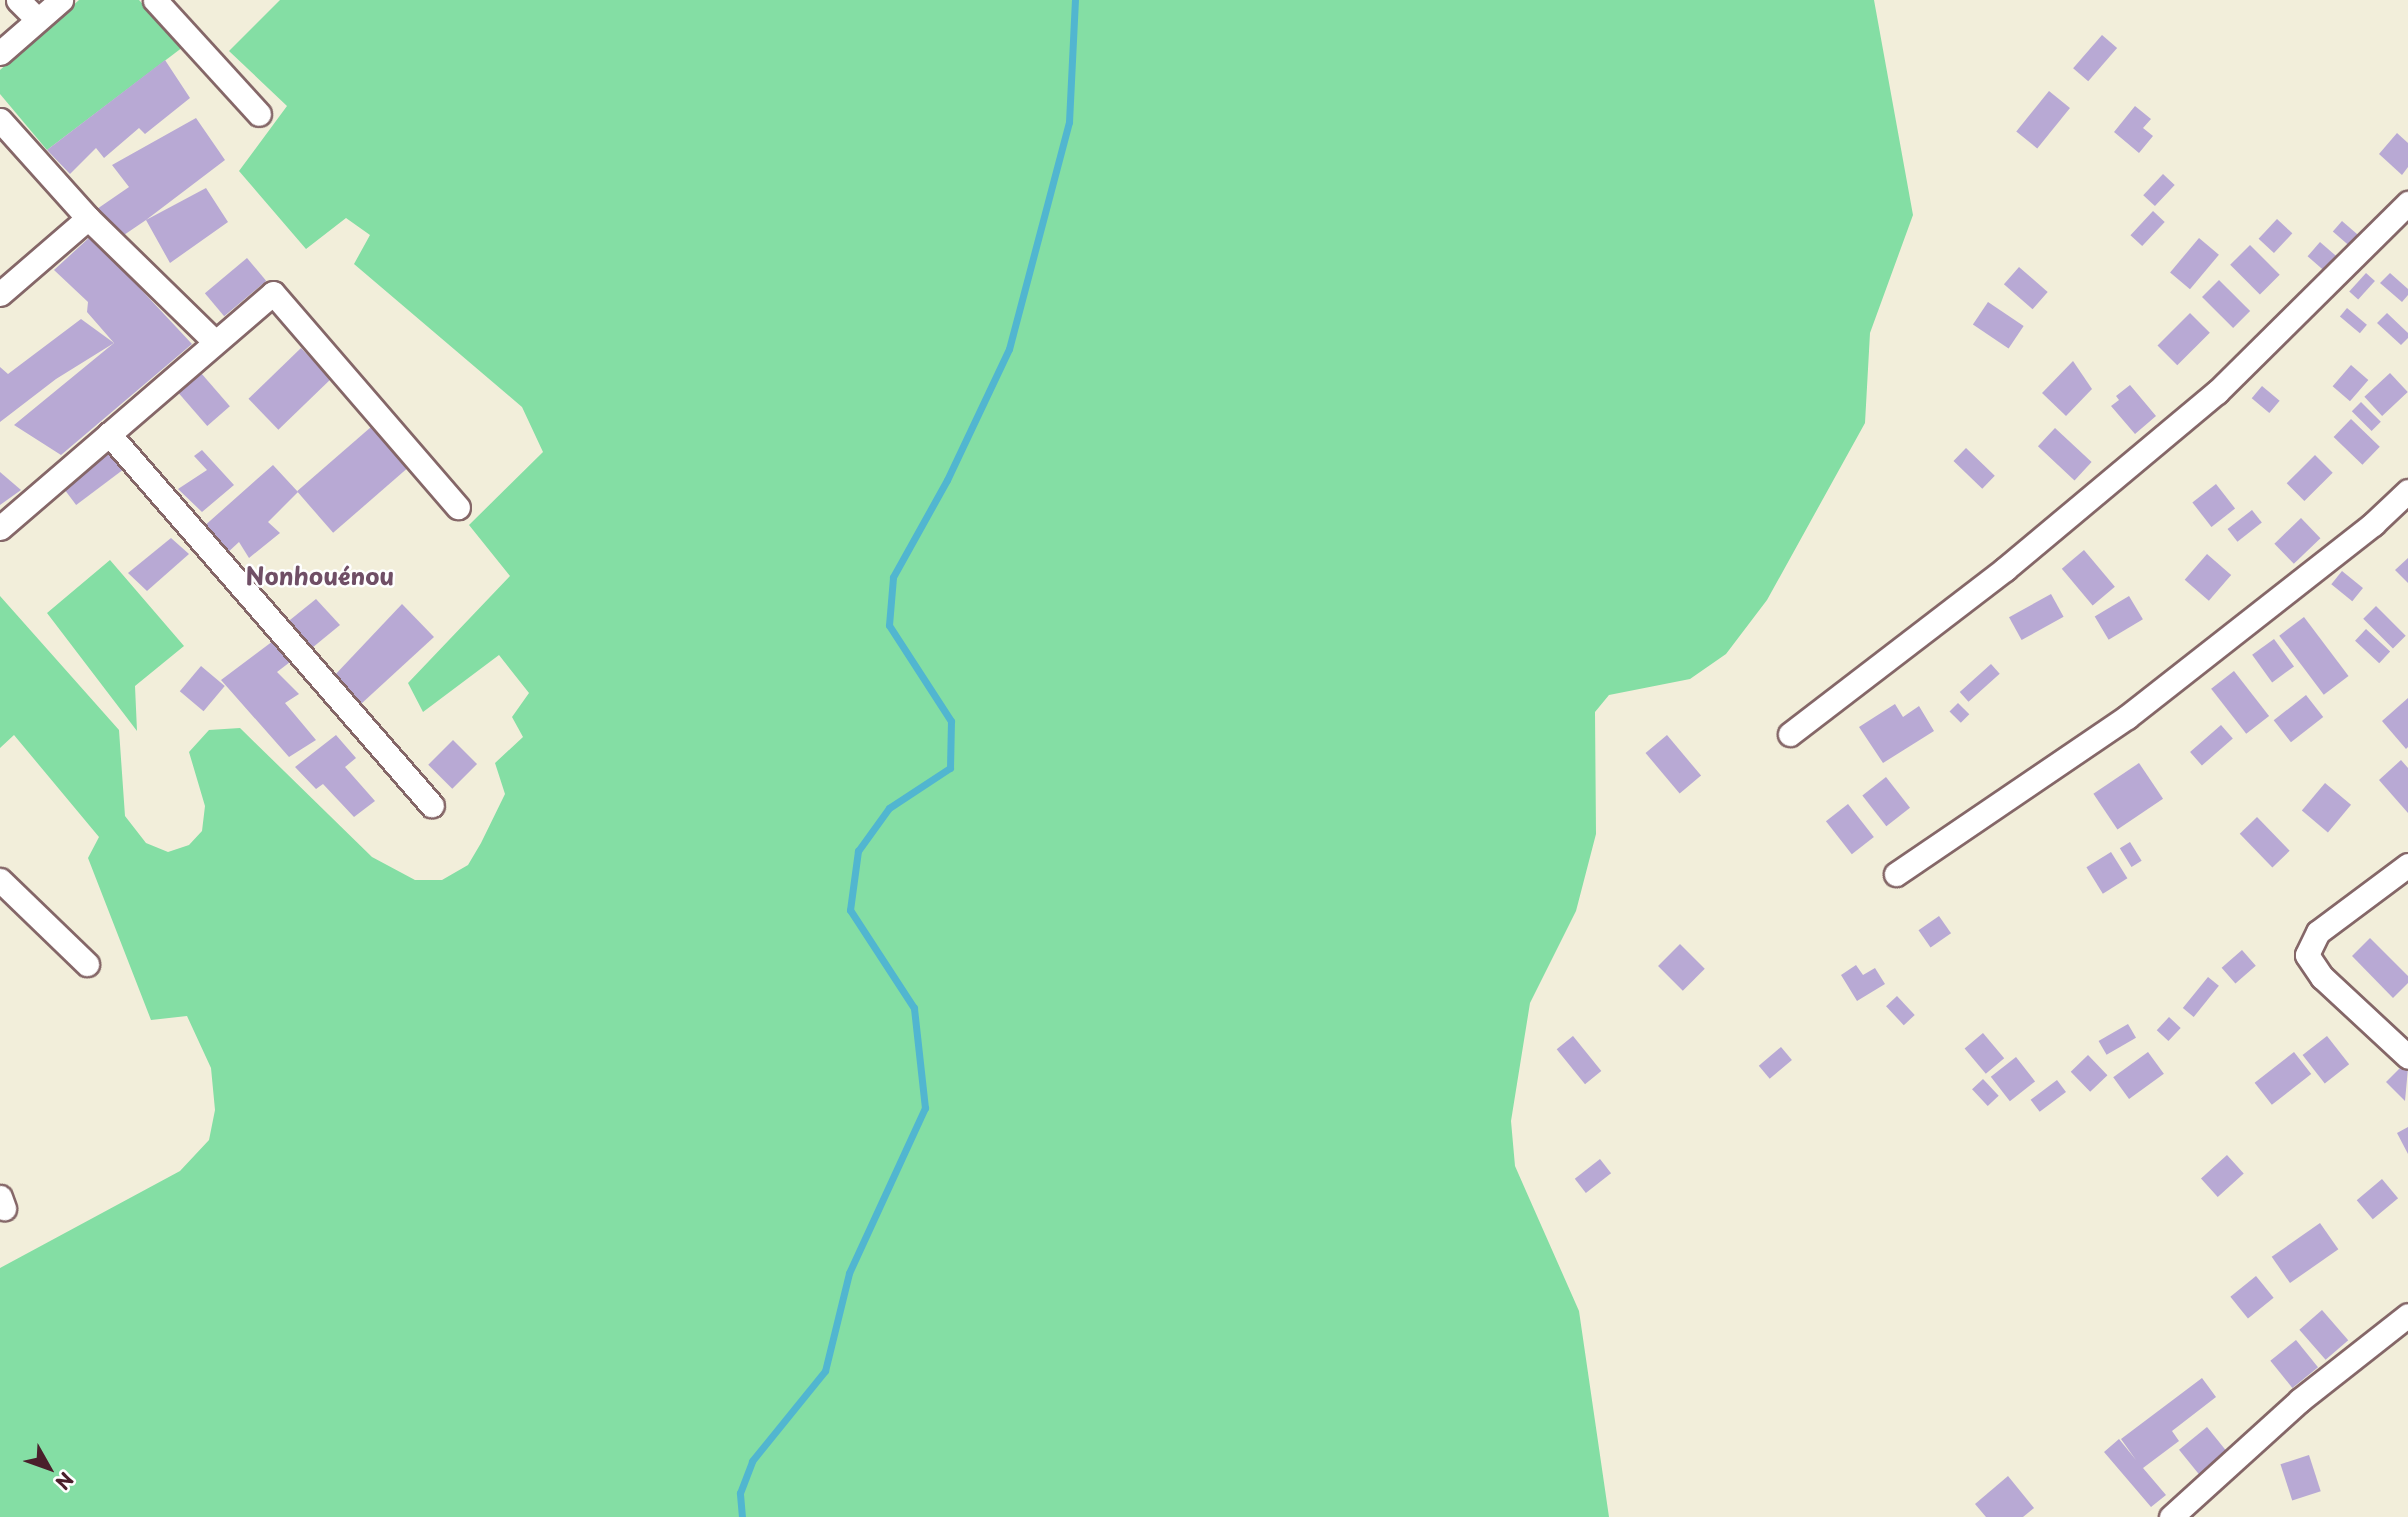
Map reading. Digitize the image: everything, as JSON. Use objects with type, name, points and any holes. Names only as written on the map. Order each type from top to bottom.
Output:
[{"type":"street","points":[[18,0],[37,19]]},
{"type":"street","points":[[0,53],[61,0]]},
{"type":"street","points":[[155,0],[259,114]]},
{"type":"street","points":[[0,120],[88,218],[215,342]]},
{"type":"street","points":[[1790,734],[2005,569],[2217,392],[2408,203]]},
{"type":"street","points":[[0,294],[88,218]]},
{"type":"street","points":[[0,528],[273,293],[458,507]]},
{"type":"street","points":[[109,434],[432,805]]},
{"type":"street","points":[[1896,874],[2127,717],[2373,524],[2408,491]]},
{"type":"street","points":[[2408,865],[2318,932],[2307,955],[2322,977],[2408,1057]]},
{"type":"street","points":[[0,880],[87,964]]},
{"type":"street","points":[[2171,1517],[2300,1400],[2408,1315]]},
{"type":"green space","points":[[79,0],[139,0],[183,47],[47,150],[0,94],[0,70]]},
{"type":"green space","points":[[280,0],[1874,0],[1913,215],[1870,333],[1865,423],[1767,600],[1726,654],[1690,679],[1609,695],[1595,712],[1596,834],[1576,911],[1530,1003],[1511,1121],[1515,1166],[1579,1311],[1609,1517],[0,1517],[0,1268],[180,1171],[209,1140],[215,1110],[211,1068],[187,1016],[151,1020],[88,858],[99,837],[14,735],[0,748],[0,596],[119,730],[125,816],[146,843],[168,852],[189,845],[202,831],[205,806],[189,752],[209,730],[240,728],[372,857],[415,880],[442,880],[468,865],[481,843],[505,794],[495,763],[523,737],[512,717],[529,693],[499,655],[423,712],[408,683],[510,576],[469,525],[543,452],[522,407],[354,264],[370,235],[346,218],[306,249],[239,171],[287,106],[229,51]]},
{"type":"green space","points":[[110,560],[184,646],[135,686],[137,731],[47,613]]},
{"type":"building","points":[[2102,35],[2117,48],[2088,81],[2073,68]]},
{"type":"building","points":[[165,60],[190,98],[145,134],[139,128],[104,158],[96,148],[70,174],[47,150]]},
{"type":"building","points":[[2049,91],[2070,108],[2037,148],[2016,131]]},
{"type":"building","points":[[2135,106],[2151,119],[2143,128],[2153,136],[2139,153],[2114,132]]},
{"type":"building","points":[[196,118],[225,160],[121,237],[97,209],[129,187],[112,165]]},
{"type":"building","points":[[2397,133],[2408,143],[2408,167],[2402,175],[2379,154]]},
{"type":"building","points":[[2163,174],[2175,185],[2155,206],[2143,195]]},
{"type":"building","points":[[206,188],[228,222],[170,263],[146,220]]},
{"type":"building","points":[[2153,211],[2165,222],[2142,246],[2130,235]]},
{"type":"building","points":[[2277,219],[2292,233],[2274,253],[2259,239]]},
{"type":"building","points":[[2342,221],[2358,235],[2349,245],[2333,232]]},
{"type":"building","points":[[91,236],[192,344],[61,455],[14,425],[114,343],[87,312],[88,302],[54,270]]},
{"type":"building","points":[[2199,238],[2219,255],[2190,289],[2170,272]]},
{"type":"building","points":[[2320,242],[2336,256],[2323,270],[2308,256]]},
{"type":"building","points":[[2250,245],[2280,275],[2260,294],[2230,265]]},
{"type":"building","points":[[247,258],[266,281],[224,316],[205,293]]},
{"type":"building","points":[[2019,267],[2048,292],[2033,309],[2004,284]]},
{"type":"building","points":[[2366,273],[2375,281],[2358,300],[2349,292]]},
{"type":"building","points":[[2390,273],[2408,289],[2408,295],[2402,302],[2380,283]]},
{"type":"building","points":[[2219,280],[2250,311],[2233,328],[2202,297]]},
{"type":"building","points":[[1988,302],[2024,326],[2009,348],[1973,324]]},
{"type":"building","points":[[2347,308],[2367,325],[2360,333],[2340,316]]},
{"type":"building","points":[[2190,313],[2210,333],[2177,365],[2157,346]]},
{"type":"building","points":[[2387,313],[2408,333],[2408,338],[2401,345],[2377,323]]},
{"type":"building","points":[[81,319],[114,343],[56,379],[0,422],[0,367],[8,374]]},
{"type":"building","points":[[301,348],[331,379],[278,430],[248,399]]},
{"type":"building","points":[[2073,361],[2092,389],[2066,416],[2042,393]]},
{"type":"building","points":[[2351,365],[2368,380],[2350,401],[2333,386]]},
{"type":"building","points":[[201,373],[230,406],[207,426],[178,393]]},
{"type":"building","points":[[2390,373],[2408,392],[2382,416],[2364,397]]},
{"type":"building","points":[[2130,385],[2156,416],[2135,434],[2111,406],[2119,400],[2116,396]]},
{"type":"building","points":[[2262,386],[2280,401],[2269,413],[2252,398]]},
{"type":"building","points":[[2361,402],[2381,422],[2372,431],[2352,411]]},
{"type":"building","points":[[2351,419],[2380,447],[2362,465],[2334,437]]},
{"type":"building","points":[[371,427],[407,469],[333,533],[297,491]]},
{"type":"building","points":[[2055,428],[2092,462],[2075,480],[2038,446]]},
{"type":"building","points":[[104,439],[126,468],[76,505],[54,476]]},
{"type":"building","points":[[1966,448],[1995,476],[1982,489],[1953,461]]},
{"type":"building","points":[[202,450],[234,485],[202,512],[178,489],[207,470],[194,456]]},
{"type":"building","points":[[2315,455],[2333,473],[2304,501],[2287,483]]},
{"type":"building","points":[[273,465],[298,492],[268,522],[280,533],[249,558],[239,542],[226,554],[202,528]]},
{"type":"building","points":[[0,472],[21,490],[0,505]]},
{"type":"building","points":[[2216,484],[2235,508],[2211,527],[2192,502]]},
{"type":"building","points":[[2252,510],[2262,523],[2237,542],[2228,529]]},
{"type":"building","points":[[2301,518],[2320,538],[2294,564],[2274,544]]},
{"type":"building","points":[[171,538],[189,554],[147,591],[128,573]]},
{"type":"building","points":[[2084,550],[2115,587],[2093,605],[2062,569]]},
{"type":"building","points":[[2207,554],[2231,575],[2209,601],[2185,580]]},
{"type":"building","points":[[2408,558],[2408,583],[2395,570]]},
{"type":"building","points":[[2342,571],[2363,588],[2352,601],[2331,584]]},
{"type":"building","points":[[2051,594],[2064,617],[2022,640],[2009,617]]},
{"type":"building","points":[[2129,596],[2143,619],[2109,640],[2095,617]]},
{"type":"building","points":[[316,599],[340,625],[312,648],[285,624]]},
{"type":"building","points":[[402,604],[434,637],[361,704],[333,677]]},
{"type":"building","points":[[2376,606],[2406,636],[2393,648],[2363,619]]},
{"type":"building","points":[[2304,617],[2349,676],[2324,695],[2279,636]]},
{"type":"building","points":[[2366,629],[2390,652],[2379,663],[2355,641]]},
{"type":"building","points":[[2274,639],[2294,667],[2272,682],[2252,655]]},
{"type":"building","points":[[273,641],[290,662],[277,672],[299,694],[285,703],[316,740],[289,757],[221,680]]},
{"type":"building","points":[[1991,664],[2000,674],[1968,702],[1960,692]]},
{"type":"building","points":[[201,666],[225,686],[204,711],[180,691]]},
{"type":"building","points":[[2234,671],[2269,716],[2246,734],[2211,689]]},
{"type":"building","points":[[2306,695],[2323,717],[2291,742],[2274,720]]},
{"type":"building","points":[[2408,698],[2408,747],[2406,749],[2382,721]]},
{"type":"building","points":[[1958,703],[1969,714],[1961,723],[1950,711]]},
{"type":"building","points":[[1895,704],[1903,717],[1919,706],[1934,731],[1883,763],[1859,727]]},
{"type":"building","points":[[2221,725],[2233,739],[2202,765],[2190,752]]},
{"type":"building","points":[[336,735],[356,758],[345,767],[375,801],[354,817],[323,784],[316,789],[295,767]]},
{"type":"building","points":[[1667,735],[1701,776],[1680,794],[1646,753]]},
{"type":"building","points":[[453,740],[477,764],[452,789],[428,765]]},
{"type":"building","points":[[2401,760],[2408,768],[2408,813],[2379,780]]},
{"type":"building","points":[[2139,763],[2163,799],[2117,829],[2093,794]]},
{"type":"building","points":[[1886,777],[1910,808],[1886,826],[1862,795]]},
{"type":"building","points":[[2325,783],[2351,805],[2328,832],[2302,811]]},
{"type":"building","points":[[1848,804],[1874,837],[1852,854],[1826,821]]},
{"type":"building","points":[[2257,817],[2290,851],[2272,867],[2240,834]]},
{"type":"building","points":[[2130,842],[2142,861],[2131,867],[2120,848]]},
{"type":"building","points":[[2111,852],[2127,878],[2103,894],[2086,867]]},
{"type":"building","points":[[1939,916],[1951,933],[1931,948],[1919,930]]},
{"type":"building","points":[[2370,938],[2408,976],[2408,983],[2393,998],[2352,956]]},
{"type":"building","points":[[1680,944],[1705,969],[1683,991],[1658,966]]},
{"type":"building","points":[[2242,950],[2256,966],[2235,984],[2222,968]]},
{"type":"building","points":[[1856,965],[1863,975],[1875,968],[1885,984],[1857,1001],[1841,975]]},
{"type":"building","points":[[2208,977],[2219,986],[2194,1017],[2183,1008]]},
{"type":"building","points":[[1897,996],[1915,1015],[1904,1025],[1886,1006]]},
{"type":"building","points":[[2169,1017],[2181,1028],[2168,1041],[2157,1030]]},
{"type":"building","points":[[2128,1024],[2136,1038],[2107,1055],[2099,1041]]},
{"type":"building","points":[[1983,1033],[2004,1058],[1986,1074],[1965,1048]]},
{"type":"building","points":[[1573,1036],[1601,1071],[1585,1084],[1557,1049]]},
{"type":"building","points":[[2327,1036],[2349,1064],[2325,1083],[2303,1055]]},
{"type":"building","points":[[1781,1047],[1792,1060],[1770,1079],[1759,1066]]},
{"type":"building","points":[[2148,1052],[2164,1074],[2129,1099],[2113,1077]]},
{"type":"building","points":[[2294,1052],[2311,1074],[2272,1105],[2255,1083]]},
{"type":"building","points":[[2088,1055],[2107,1075],[2090,1092],[2071,1072]]},
{"type":"building","points":[[2016,1057],[2035,1081],[2010,1101],[1991,1077]]},
{"type":"building","points":[[2404,1064],[2408,1068],[2405,1101],[2386,1082]]},
{"type":"building","points":[[1983,1079],[1999,1096],[1988,1106],[1972,1089]]},
{"type":"building","points":[[2057,1080],[2066,1092],[2040,1112],[2031,1100]]},
{"type":"building","points":[[2408,1127],[2408,1154],[2397,1133]]},
{"type":"building","points":[[2227,1155],[2244,1174],[2218,1197],[2201,1178]]},
{"type":"building","points":[[1600,1159],[1611,1173],[1586,1193],[1575,1179]]},
{"type":"building","points":[[2382,1179],[2398,1198],[2373,1219],[2357,1200]]},
{"type":"building","points":[[2320,1223],[2338,1249],[2290,1283],[2272,1257]]},
{"type":"building","points":[[2256,1276],[2274,1298],[2248,1319],[2230,1297]]},
{"type":"building","points":[[2322,1310],[2348,1340],[2326,1360],[2299,1330]]},
{"type":"building","points":[[2296,1340],[2318,1367],[2292,1388],[2270,1361]]},
{"type":"building","points":[[2202,1378],[2216,1397],[2172,1431],[2179,1441],[2143,1468],[2166,1495],[2151,1507],[2104,1452],[2119,1439],[2136,1460],[2121,1439]]},
{"type":"building","points":[[2207,1427],[2228,1453],[2200,1475],[2179,1450]]},
{"type":"building","points":[[2309,1455],[2321,1491],[2292,1500],[2280,1464]]},
{"type":"building","points":[[2008,1476],[2034,1508],[2023,1517],[1986,1517],[1975,1504]]},
{"type":"waterway","points":[[742,1517],[740,1493],[752,1461],[825,1371],[849,1273],[925,1108],[914,1008],[850,910],[858,851],[889,808],[950,768],[951,721],[889,625],[893,577],[947,480],[1009,349],[1069,122],[1075,0]]},
{"type":"district","name":"Nonhouénou","points":[[320,576]]}]
